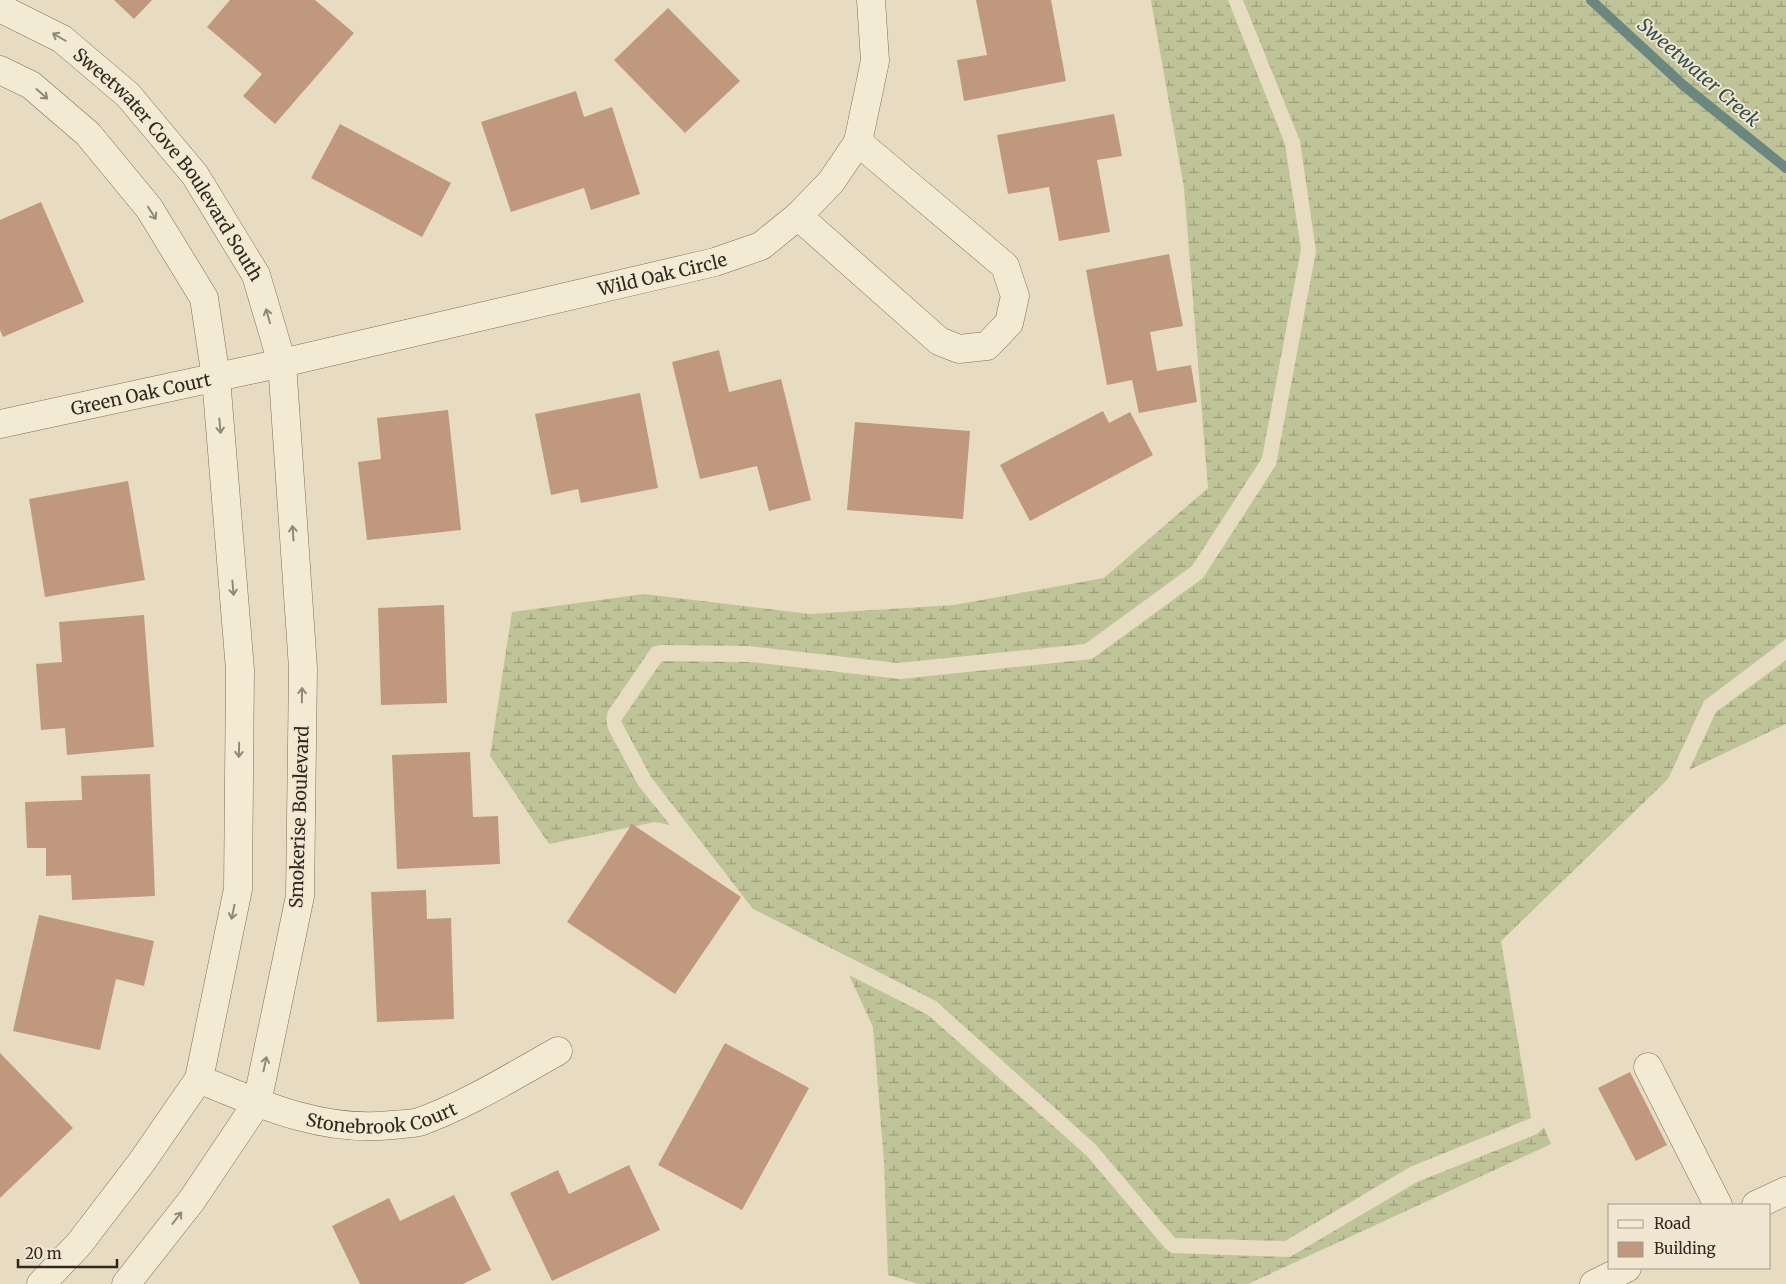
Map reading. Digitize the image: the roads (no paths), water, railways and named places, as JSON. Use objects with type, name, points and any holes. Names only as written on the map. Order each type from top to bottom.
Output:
[{"type":"street","name":"Wild Oak Circle","points":[[282,363],[715,262],[762,246],[798,216],[831,182],[858,142],[875,61],[871,0]]},
{"type":"street","name":"Sweetwater Cove Boulevard South","points":[[0,8],[62,38],[121,88],[195,175],[256,275],[282,363]]},
{"type":"street","points":[[0,70],[31,86],[88,134],[149,208],[204,298],[216,378],[240,670],[238,889],[199,1079],[136,1171],[79,1244],[41,1284]]},
{"type":"street","points":[[798,216],[939,341],[959,349],[987,346],[1009,323],[1015,296],[1005,266],[858,142]]},
{"type":"street","name":"Green Oak Court","points":[[0,424],[282,363]]},
{"type":"street","name":"Smokerise Boulevard","points":[[126,1284],[192,1200],[257,1103],[300,896],[303,668],[282,363]]},
{"type":"street","name":"Stonebrook Court","points":[[199,1079],[257,1103],[310,1121],[372,1128],[417,1122],[450,1109],[558,1051]]},
{"type":"street","points":[[1648,1067],[1717,1204]]},
{"type":"street","points":[[1758,1204],[1786,1191]]},
{"type":"street","points":[[1594,1284],[1625,1269]]},
{"type":"waterway","name":"Sweetwater Creek","points":[[1591,0],[1683,85],[1786,168]]}]
